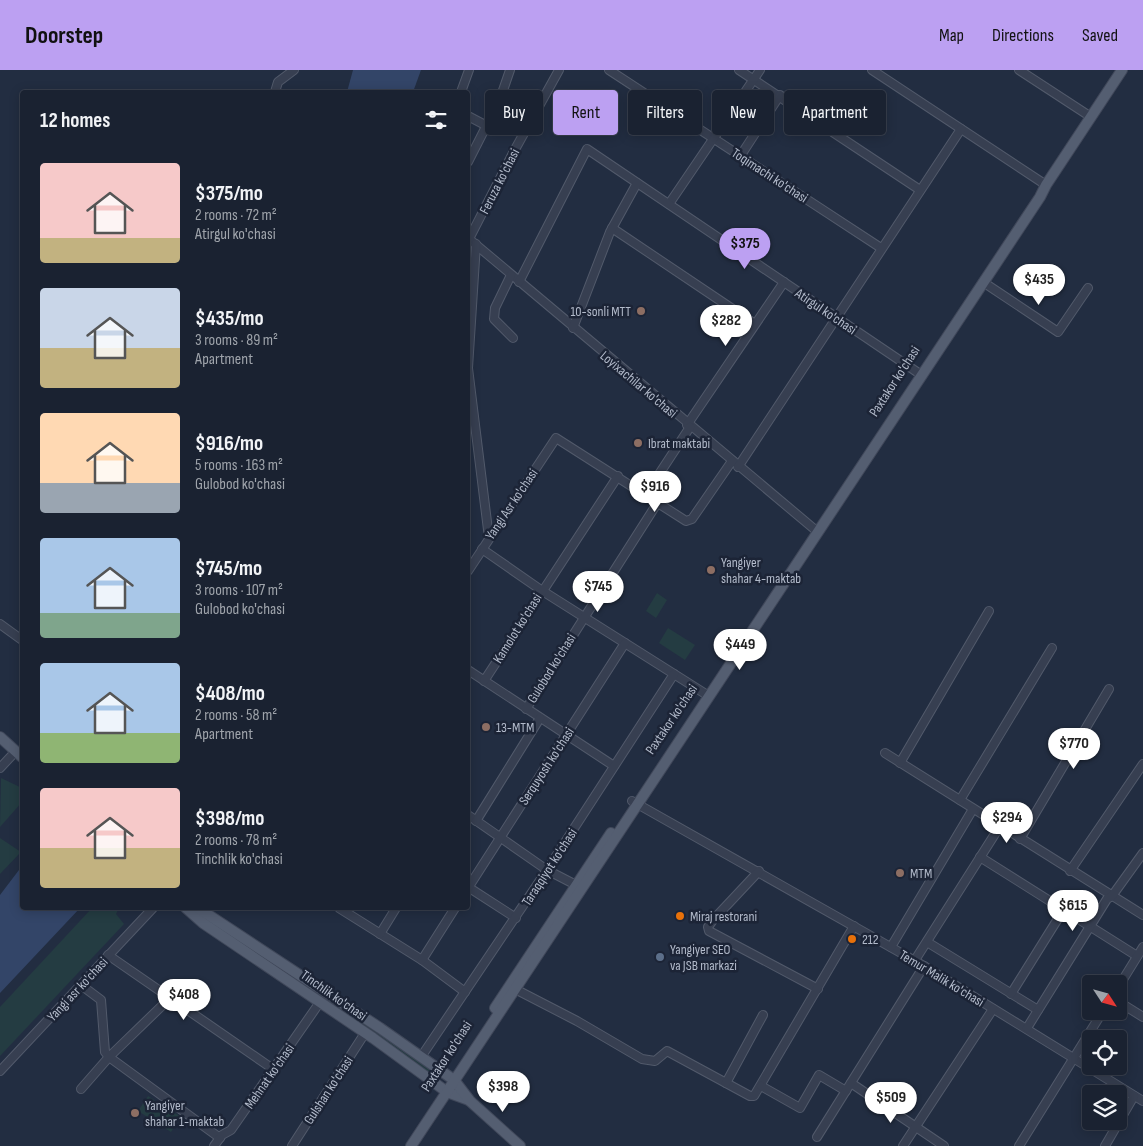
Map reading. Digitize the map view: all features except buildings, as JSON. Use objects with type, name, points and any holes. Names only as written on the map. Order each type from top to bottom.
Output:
[{"type":"main road","name":"Paxtakor ko'chasi","points":[[411,1146],[576,885],[635,803],[1040,197],[1046,184],[1122,70]]},
{"type":"main road","name":"Paxtakor ko'chasi","points":[[452,1079],[515,989],[704,693],[813,528],[1035,194],[1046,184]]},
{"type":"main road","points":[[0,737],[20,753]]},
{"type":"main road","name":"Tinchlik ko'chasi","points":[[188,910],[203,923],[445,1090],[470,1101]]},
{"type":"main road","name":"Tinchlik ko'chasi","points":[[201,910],[452,1079],[470,1101],[520,1146]]},
{"type":"main road","name":"Paxtakor ko'chasi","points":[[404,1146],[445,1090]]},
{"type":"street","points":[[276,90],[278,82],[294,70]]},
{"type":"street","points":[[461,90],[469,70]]},
{"type":"street","points":[[502,90],[510,70]]},
{"type":"street","name":"Feruza ko'chasi","points":[[471,241],[513,153],[559,70]]},
{"type":"street","name":"Toqimachi ko'chasi","points":[[609,70],[881,248]]},
{"type":"street","points":[[739,70],[780,95],[920,190]]},
{"type":"street","points":[[669,204],[760,70]]},
{"type":"street","points":[[872,70],[1046,184]]},
{"type":"street","points":[[1019,70],[1091,117]]},
{"type":"street","points":[[741,156],[780,95]]},
{"type":"street","points":[[470,117],[485,125]]},
{"type":"street","points":[[618,476],[686,521],[690,521],[735,464],[836,317],[961,129]]},
{"type":"street","points":[[470,158],[485,130]]},
{"type":"street","name":"Atirgul ko'chasi","points":[[519,282],[587,149],[917,372]]},
{"type":"street","points":[[573,328],[612,228],[638,183]]},
{"type":"street","points":[[612,228],[756,324]]},
{"type":"street","points":[[470,283],[471,241]]},
{"type":"street","name":"Loyixachilar ko'chasi","points":[[471,241],[688,426],[813,528]]},
{"type":"street","points":[[511,275],[495,308],[494,319],[513,338]]},
{"type":"street","points":[[646,494],[688,426],[784,282]]},
{"type":"street","points":[[983,282],[1058,332],[1088,288]]},
{"type":"street","points":[[470,384],[489,538]]},
{"type":"street","name":"Yangi Asr ko'chasi","points":[[470,568],[556,438],[618,476]]},
{"type":"street","name":"Kamolot ko'chasi","points":[[484,681],[541,590],[618,476]]},
{"type":"street","name":"Gulobod ko'chasi","points":[[526,709],[658,502]]},
{"type":"street","points":[[482,549],[541,590],[704,693]]},
{"type":"street","points":[[900,763],[989,611]]},
{"type":"street","points":[[0,624],[20,639]]},
{"type":"street","name":"Serquyosh ko'chasi","points":[[470,884],[624,643]]},
{"type":"street","points":[[960,800],[1052,648]]},
{"type":"street","points":[[470,671],[614,766]]},
{"type":"street","name":"Taraqqiyot ko'chasi","points":[[421,1057],[516,918],[674,674]]},
{"type":"street","points":[[1020,839],[1109,689]]},
{"type":"street","points":[[476,820],[540,718]]},
{"type":"street","points":[[0,768],[20,753]]},
{"type":"street","points":[[884,753],[1143,915]]},
{"type":"street","points":[[1070,871],[1143,764]]},
{"type":"street","name":"Temur Malik ko'chasi","points":[[635,803],[915,960],[1143,1101]]},
{"type":"street","points":[[890,946],[973,809]]},
{"type":"street","points":[[470,816],[547,870],[576,885]]},
{"type":"street","points":[[915,960],[1000,826]]},
{"type":"street","points":[[1027,1028],[1107,899],[1112,896],[1143,853]]},
{"type":"street","points":[[980,857],[1137,956]]},
{"type":"street","points":[[759,871],[713,920],[708,927],[709,931],[818,988]]},
{"type":"street","points":[[470,888],[516,918]]},
{"type":"street","points":[[1011,994],[1064,909]]},
{"type":"street","name":"Yangi asr ko'chasi","points":[[0,1071],[151,910]]},
{"type":"street","points":[[342,910],[422,960],[465,992]]},
{"type":"street","points":[[380,934],[395,910]]},
{"type":"street","points":[[422,960],[454,910]]},
{"type":"street","points":[[515,989],[577,1021],[642,1059],[655,1061],[667,1050],[750,1096],[754,1096],[854,926]]},
{"type":"street","points":[[926,942],[1038,1010]]},
{"type":"street","points":[[1126,975],[1143,947]]},
{"type":"street","points":[[108,955],[273,1069]]},
{"type":"street","points":[[817,1137],[924,966]]},
{"type":"street","points":[[82,985],[101,1000],[105,1052],[109,1057],[220,1138]]},
{"type":"street","points":[[81,1089],[109,1057],[170,998]]},
{"type":"street","name":"Mehnat ko'chasi","points":[[214,1146],[220,1138],[231,1130],[320,1002]]},
{"type":"street","points":[[1128,1008],[1143,1017]]},
{"type":"street","points":[[903,1146],[993,1009]]},
{"type":"street","points":[[726,1083],[763,1015]]},
{"type":"street","points":[[1019,1146],[1097,1020]]},
{"type":"street","name":"Gulshan ko'chasi","points":[[292,1146],[365,1033]]},
{"type":"street","points":[[761,1086],[800,1108],[819,1075],[846,1091]]},
{"type":"street","points":[[851,1083],[944,1146]]},
{"type":"street","points":[[1105,1146],[1134,1096]]},
{"type":"green space","points":[[657,593],[667,600],[656,618],[646,611]]},
{"type":"green space","points":[[668,628],[695,645],[685,660],[659,643]]},
{"type":"green space","points":[[1,778],[20,787],[20,804],[0,827]]},
{"type":"green space","points":[[0,838],[20,853],[0,874]]},
{"type":"green space","points":[[90,910],[118,910],[116,914],[124,924],[0,1056],[0,1007]]},
{"type":"green space","points":[[208,917],[434,1071],[432,1075],[206,921]]},
{"type":"green space","points":[[148,1096],[181,1117],[171,1132],[138,1111]]},
{"type":"water","points":[[353,70],[421,70],[414,90],[348,90]]},
{"type":"water","points":[[20,869],[20,910],[78,910],[0,993],[0,895]]},
{"type":"place","name":"10-sonli MTT","points":[[641,311]]},
{"type":"place","name":"Ibrat maktabi","points":[[638,443]]},
{"type":"place","name":"Yangiyer shahar 4-maktab","points":[[711,570]]},
{"type":"place","name":"13-MTM","points":[[486,727]]},
{"type":"place","name":"MTM","points":[[900,873]]},
{"type":"place","name":"Miraj restorani","points":[[680,916]]},
{"type":"place","name":"212","points":[[852,939]]},
{"type":"place","name":"Yangiyer SEO va JSB markazi","points":[[660,957]]},
{"type":"place","name":"Yangiyer shahar 1-maktab","points":[[135,1113]]}]
